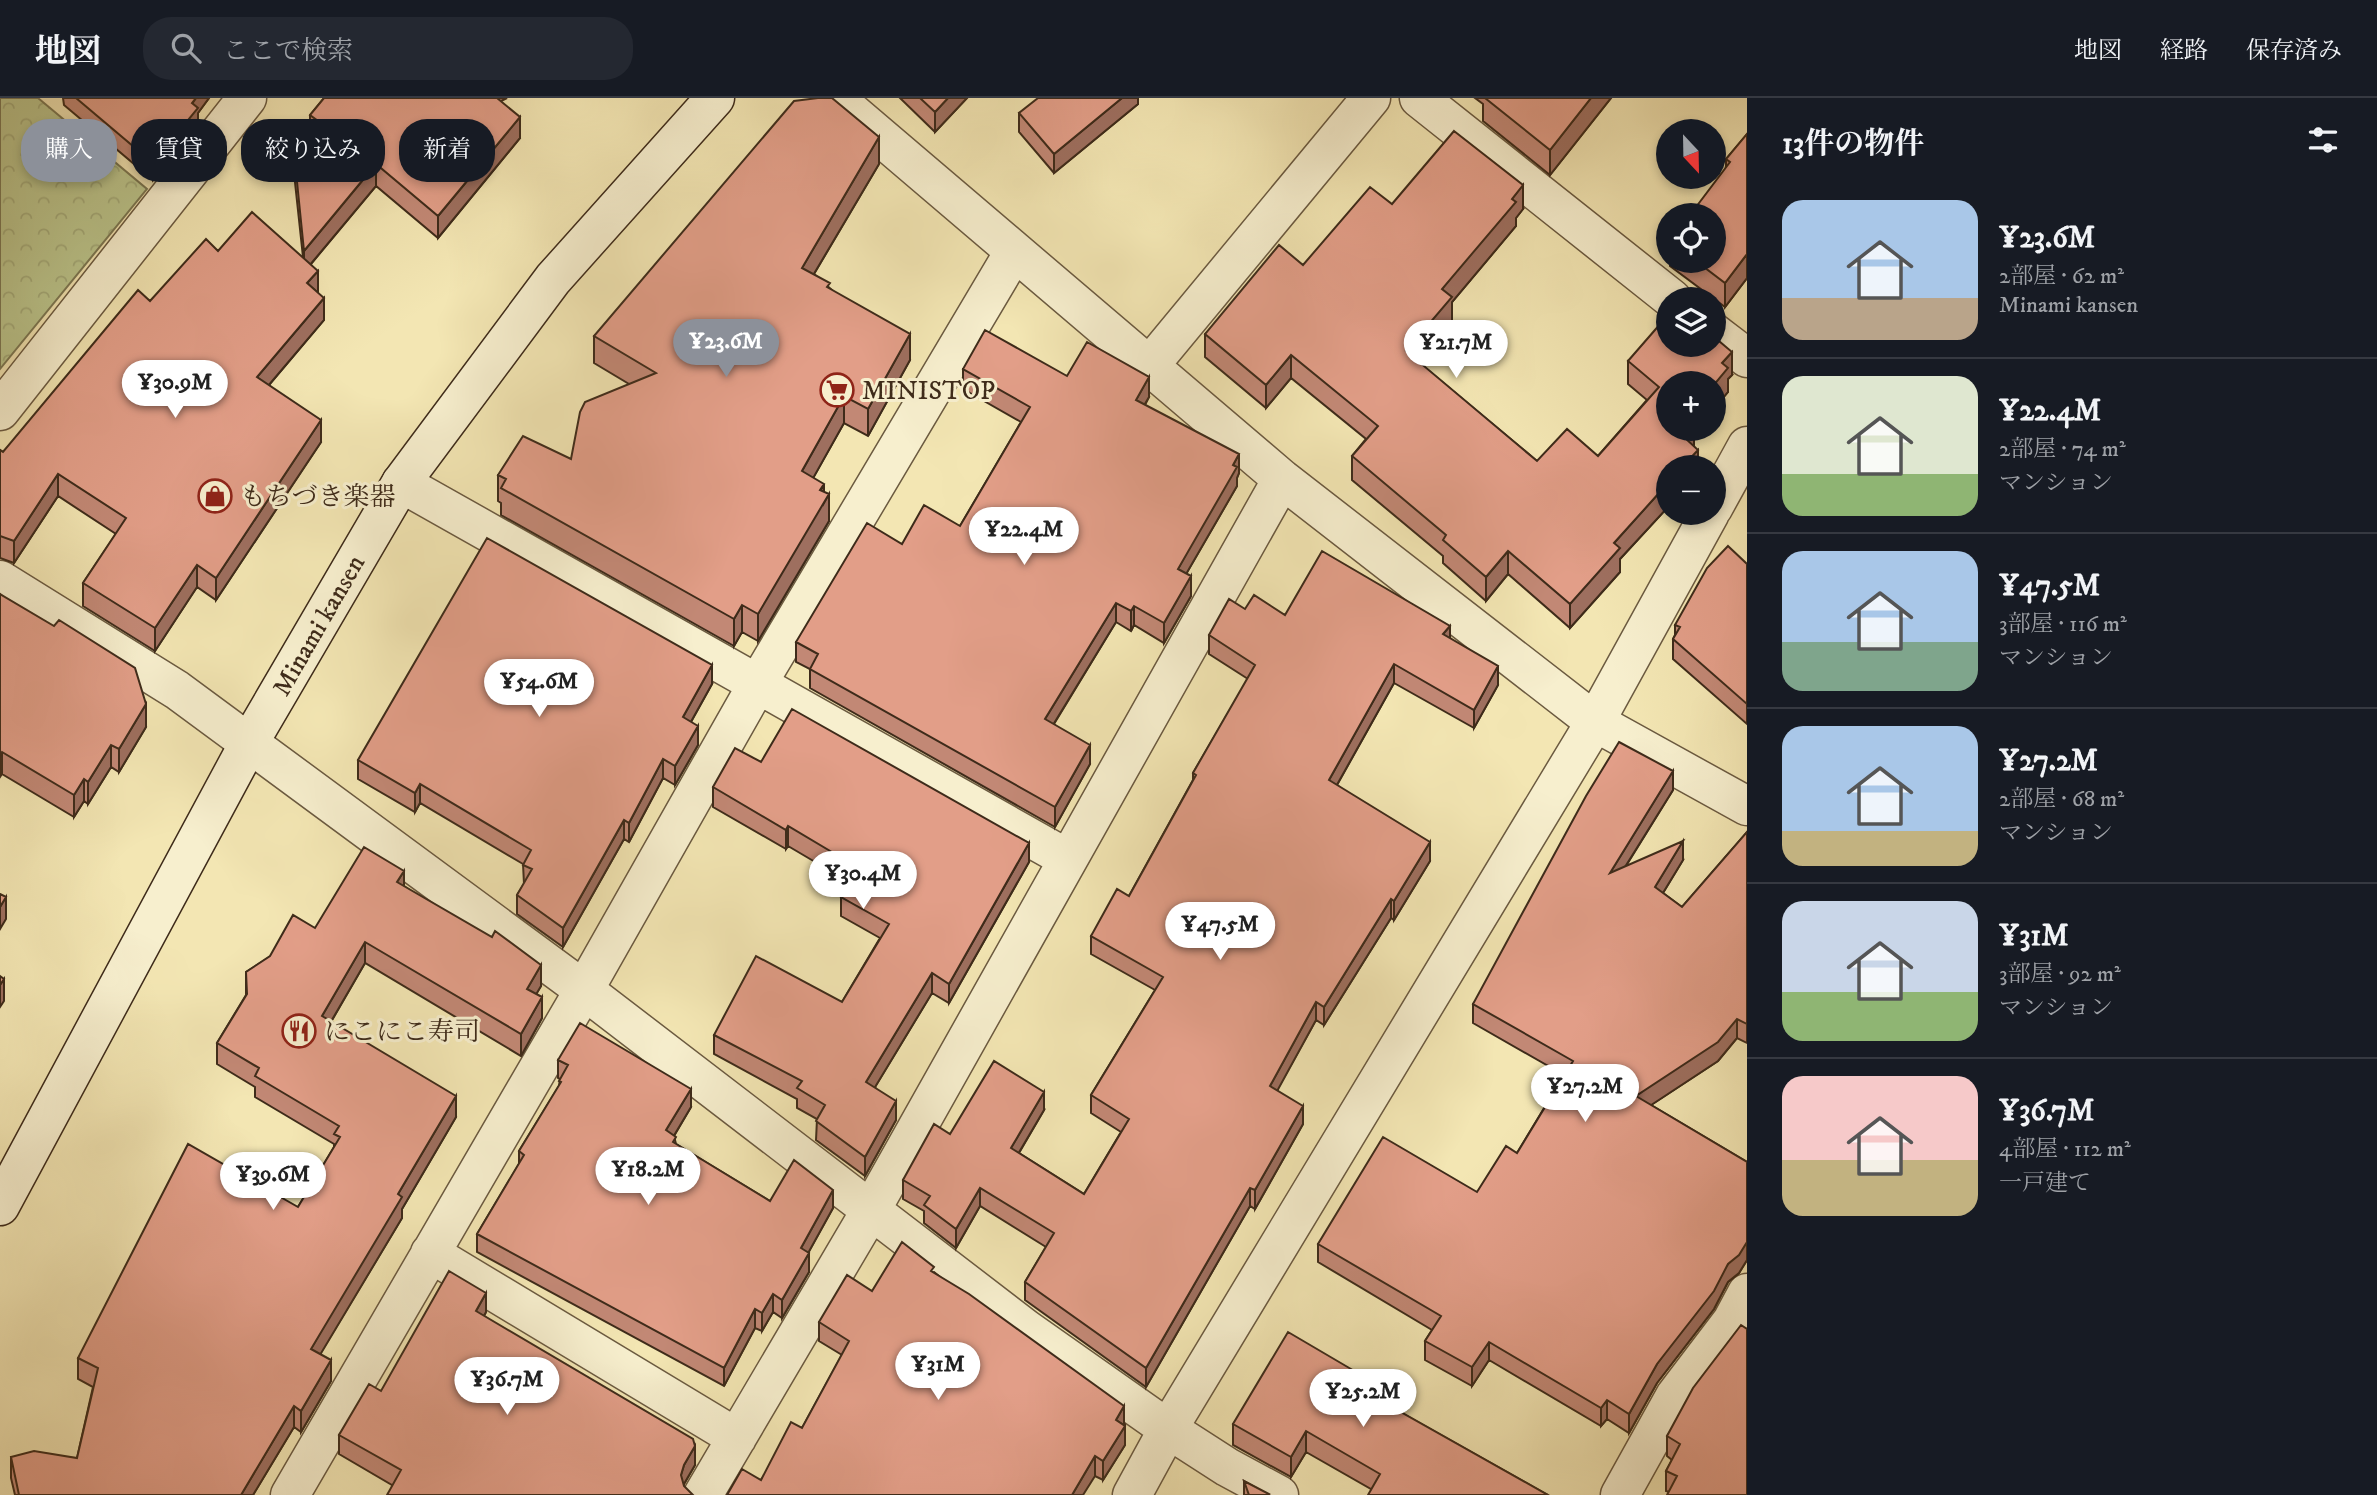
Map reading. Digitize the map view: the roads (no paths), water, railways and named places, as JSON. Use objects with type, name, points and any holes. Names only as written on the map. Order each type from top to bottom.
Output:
[{"type":"street","points":[[0,411],[247,98]]},
{"type":"street","name":"Minami kansen","points":[[0,1206],[249,743],[401,483],[553,279],[715,98]]},
{"type":"street","points":[[835,98],[1282,479],[1595,722],[1747,806]]},
{"type":"street","points":[[1150,365],[1371,98]]},
{"type":"street","points":[[1419,98],[1657,287]]},
{"type":"street","points":[[297,1493],[430,1253],[584,990],[758,683],[1014,252]]},
{"type":"street","points":[[1726,342],[1747,358]]},
{"type":"street","points":[[1726,484],[1747,446]]},
{"type":"street","points":[[704,1495],[870,1210],[1282,479]]},
{"type":"street","points":[[401,483],[1068,859]]},
{"type":"street","points":[[1132,1495],[1168,1429],[1595,722],[1703,525]]},
{"type":"street","points":[[0,580],[177,690],[584,990],[1026,1329],[1168,1429],[1231,1481],[1279,1495]]},
{"type":"street","points":[[430,1253],[737,1438]]},
{"type":"street","points":[[1620,1495],[1675,1396],[1732,1321],[1747,1293]]},
{"type":"place","name":"MINISTOP","points":[[837,390]]},
{"type":"place","name":"もちづき楽器","points":[[215,496]]},
{"type":"place","name":"にこにこ寿司","points":[[299,1031]]}]
